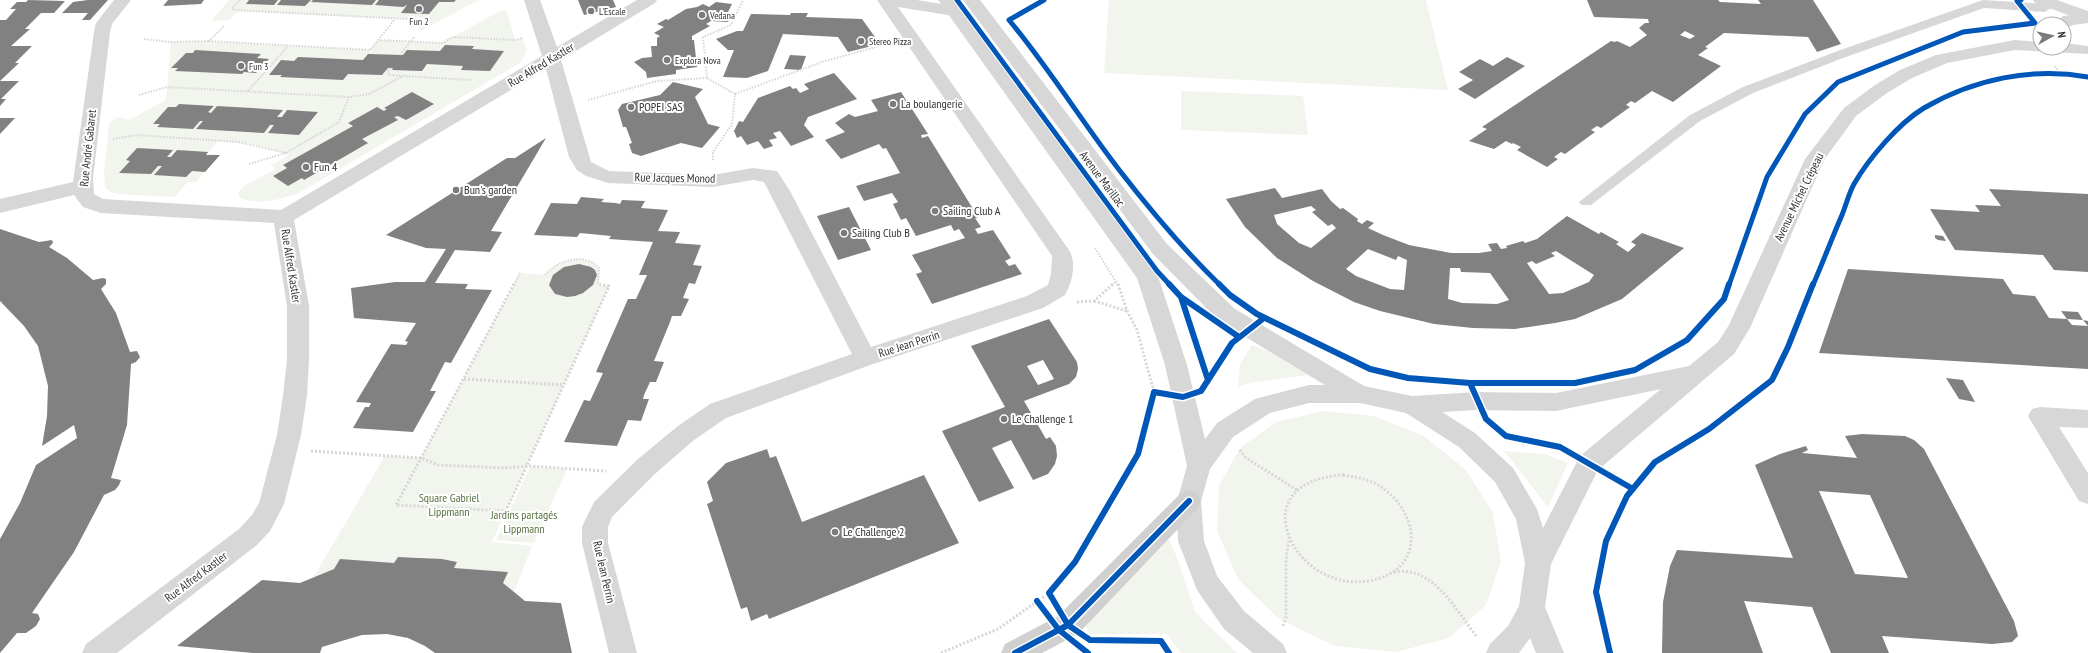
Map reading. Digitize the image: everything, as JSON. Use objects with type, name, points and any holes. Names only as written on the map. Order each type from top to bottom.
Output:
[{"type":"main road","points":[[1015,653],[1068,625],[1189,501]]},
{"type":"street","name":"Rue André Gabaret","points":[[123,0],[102,27],[82,187],[84,196],[90,202],[101,206],[284,217]]},
{"type":"street","name":"Rue Jacques Monod","points":[[532,0],[543,32],[579,157],[584,166],[594,172],[608,177],[712,181],[753,174],[770,176],[780,191],[865,358]]},
{"type":"street","name":"Rue Alfred Kastler","points":[[96,653],[248,537],[261,523],[271,504],[285,450],[295,395],[299,330],[297,299],[285,233],[284,217],[649,0]]},
{"type":"street","points":[[886,0],[957,4]]},
{"type":"street","points":[[886,0],[909,37],[1062,254],[1062,274],[1057,290]]},
{"type":"street","points":[[2041,3],[2088,18]]},
{"type":"street","name":"Avenue Michel Crépeau","points":[[2041,3],[2052,16]]},
{"type":"street","name":"Avenue Marillac","points":[[957,4],[1160,249],[1227,315],[1360,394]]},
{"type":"street","name":"Avenue Marillac","points":[[957,4],[1147,276],[1176,365],[1199,466]]},
{"type":"street","points":[[2072,20],[2088,18]]},
{"type":"street","name":"Avenue Michel Crépeau","points":[[2015,46],[2032,38]]},
{"type":"street","name":"Avenue Michel Crépeau","points":[[2072,42],[2074,45],[2086,51]]},
{"type":"street","name":"Avenue Michel Crépeau","points":[[1538,563],[1589,463],[1726,348],[1739,328],[1815,159],[1850,112],[1881,89],[1906,74],[1942,59],[2015,46],[2086,51]]},
{"type":"street","points":[[0,206],[82,187]]},
{"type":"street","name":"Rue Jean Perrin","points":[[623,653],[595,544],[595,527],[603,510],[640,473],[686,433],[718,411],[865,358],[1035,302],[1057,290]]},
{"type":"street","name":"Avenue Michel Crépeau","points":[[1412,405],[1476,401],[1556,402],[1694,374]]},
{"type":"street","points":[[1277,643],[1234,620],[1206,582],[1191,541],[1189,501],[1199,466],[1225,430],[1263,406],[1309,394],[1360,394],[1412,405],[1467,440],[1504,475],[1528,518],[1538,563],[1532,607],[1518,635],[1490,647]]},
{"type":"street","points":[[2088,419],[2040,416],[2088,494]]},
{"type":"street","points":[[1532,607],[1550,653]]},
{"type":"lane","points":[[1586,202],[1694,118],[1748,90],[1839,55],[1983,4],[2041,3]]},
{"type":"path","points":[[240,0],[232,8],[234,10],[426,20]]},
{"type":"path","points":[[707,78],[703,37],[731,25],[743,0]]},
{"type":"path","points":[[144,38],[171,42],[209,41],[370,50],[395,19]]},
{"type":"path","points":[[209,41],[224,26]]},
{"type":"path","points":[[378,40],[442,43],[453,37],[516,40],[543,32]]},
{"type":"path","points":[[400,55],[415,36]]},
{"type":"path","points":[[564,108],[634,86],[657,81],[707,78],[735,94],[822,62],[909,37]]},
{"type":"path","points":[[248,91],[288,46]]},
{"type":"path","points":[[391,68],[388,71],[389,75],[490,81],[502,88]]},
{"type":"path","points":[[2053,74],[2065,73]]},
{"type":"path","points":[[139,95],[167,87],[349,97],[368,94],[403,76]]},
{"type":"path","points":[[712,181],[717,172],[712,163],[713,152],[732,124],[735,94]]},
{"type":"path","points":[[249,164],[286,153],[339,122],[349,97]]},
{"type":"path","points":[[88,145],[122,137],[148,136],[238,142],[286,153]]},
{"type":"path","points":[[520,273],[396,505],[506,511],[528,466],[609,286],[597,285],[600,278],[598,266],[593,262],[586,260],[574,259],[565,261],[556,265],[545,275]]},
{"type":"path","points":[[1094,301],[1117,281],[1127,311],[1137,330],[1154,392]]},
{"type":"path","points":[[1057,290],[1076,302],[1094,301],[1127,311]]},
{"type":"path","points":[[1358,364],[1370,369],[1408,378],[1423,379]]},
{"type":"path","points":[[464,379],[564,385]]},
{"type":"path","points":[[1476,401],[1486,419],[1506,436],[1560,447],[1636,486],[1627,496]]},
{"type":"path","points":[[1225,430],[1246,458],[1297,490]]},
{"type":"path","points":[[285,450],[421,458],[438,465],[505,468],[528,466],[640,473]]},
{"type":"path","points":[[1277,643],[1286,618],[1286,561],[1289,537],[1286,515],[1290,499],[1297,490],[1315,478],[1333,474],[1353,476],[1372,482],[1390,493],[1403,508],[1411,525],[1412,543],[1406,560],[1393,573]]},
{"type":"path","points":[[1289,537],[1296,550],[1311,566],[1331,576],[1353,582],[1374,580],[1393,573],[1415,572],[1431,580],[1490,647]]},
{"type":"path","points":[[941,653],[998,629],[1049,593]]},
{"type":"path","points":[[1037,601],[1059,630]]},
{"type":"green space","points":[[229,0],[479,0],[420,31],[417,31],[425,20],[238,11],[229,20],[211,21]]},
{"type":"green space","points":[[1109,0],[1426,0],[1448,90],[1104,73]]},
{"type":"green space","points":[[504,10],[507,11],[515,40],[523,38],[527,51],[520,63],[297,194],[268,201],[254,201],[240,198],[238,193],[244,186],[276,169],[271,165],[289,155],[252,144],[219,141],[206,154],[220,155],[196,182],[188,182],[174,197],[116,194],[109,191],[105,187],[104,172],[109,124],[118,117],[129,120],[166,100],[171,42],[197,41],[370,50],[378,40],[442,43]]},
{"type":"green space","points":[[1181,91],[1303,96],[1308,135],[1181,130]]},
{"type":"green space","name":"Square Gabriel Lippmann","points":[[574,259],[593,262],[599,272],[597,285],[609,286],[492,542],[532,546],[514,592],[503,583],[508,572],[454,568],[457,562],[417,557],[398,557],[394,563],[334,569],[313,578],[385,456],[421,458],[520,273],[545,275],[556,265]]},
{"type":"green space","points":[[1252,345],[1272,353],[1308,375],[1250,383],[1238,387],[1240,364]]},
{"type":"green space","points":[[1323,411],[1374,416],[1424,436],[1466,470],[1493,513],[1501,561],[1486,605],[1449,638],[1396,652],[1335,646],[1279,619],[1238,579],[1217,531],[1219,486],[1240,448],[1276,422]]},
{"type":"green space","points":[[1504,451],[1545,454],[1568,463],[1548,507]]},
{"type":"green space","name":"Jardins partagés Lippmann","points":[[530,467],[567,469],[534,543],[496,540]]},
{"type":"green space","points":[[1169,539],[1178,560],[1195,612],[1237,653],[1181,653],[1167,634],[1090,634],[1085,624]]},
{"type":"building","points":[[28,0],[65,1],[54,13],[41,13],[25,29],[30,29],[11,46],[32,46],[15,63],[19,63],[0,81],[0,20],[6,20],[16,9],[10,9],[17,2],[26,2]]},
{"type":"building","points":[[108,0],[90,20],[82,20],[88,13],[62,13],[73,2]]},
{"type":"building","points":[[168,0],[204,0],[201,4],[163,6]]},
{"type":"building","points":[[249,0],[278,0],[274,5],[246,4]]},
{"type":"building","points":[[281,0],[311,0],[305,6],[277,5]]},
{"type":"building","points":[[313,0],[376,0],[372,5],[311,2]]},
{"type":"building","name":"Fun 2","points":[[379,0],[456,0],[454,2],[439,2],[429,14],[401,13],[407,5],[403,7],[375,5]]},
{"type":"building","name":"L'Escale","points":[[578,0],[613,0],[616,7],[584,15]]},
{"type":"building","points":[[1587,0],[1718,0],[1720,2],[1761,4],[1758,0],[1813,0],[1841,44],[1817,52],[1808,37],[1724,33],[1705,47],[1708,48],[1698,55],[1721,66],[1673,102],[1652,91],[1635,103],[1631,101],[1626,105],[1630,107],[1601,128],[1597,126],[1591,130],[1595,132],[1565,154],[1561,152],[1554,157],[1558,159],[1547,167],[1517,150],[1521,147],[1513,143],[1512,144],[1506,141],[1494,149],[1469,141],[1487,129],[1482,127],[1611,41],[1617,41],[1630,47],[1647,35],[1639,28],[1645,23],[1649,23],[1648,19],[1594,17]],"holes":[[[1685,31],[1695,36],[1690,39],[1680,35]]]},
{"type":"building","points":[[716,2],[732,4],[726,16],[731,16],[728,22],[711,21],[706,24],[710,26],[692,36],[692,40],[694,40],[697,67],[676,70],[676,74],[647,78],[646,72],[634,62],[642,58],[652,57],[651,46],[657,46],[657,38],[660,36],[654,33],[664,27],[657,24],[666,19],[668,20],[686,9],[703,4],[709,7]]},
{"type":"building","points":[[791,13],[808,13],[806,17],[862,19],[880,44],[848,52],[838,37],[783,34],[768,71],[747,78],[723,77],[734,50],[728,50],[716,39],[737,31],[743,31],[751,14],[790,15]]},
{"type":"building","points":[[445,45],[474,46],[472,49],[504,51],[490,71],[461,70],[463,66],[427,64],[422,71],[392,70],[393,68],[388,68],[382,75],[348,74],[343,80],[280,77],[282,75],[269,75],[281,60],[294,61],[298,57],[363,60],[368,54],[403,55],[407,50],[440,51]]},
{"type":"building","points":[[195,50],[261,54],[257,58],[269,59],[256,73],[244,72],[242,74],[175,71],[178,68],[171,68],[186,53],[193,53]]},
{"type":"building","points":[[790,55],[806,56],[801,70],[784,69]]},
{"type":"building","points":[[1507,57],[1525,66],[1475,99],[1458,89],[1473,80],[1459,72],[1480,59],[1493,66]]},
{"type":"building","points":[[834,73],[857,99],[808,117],[804,125],[814,137],[791,146],[780,131],[773,133],[777,138],[769,140],[773,146],[764,149],[758,141],[747,145],[741,136],[737,138],[734,131],[739,121],[743,122],[758,98],[790,86],[793,89],[796,88],[800,93],[809,89],[804,84]]},
{"type":"building","points":[[0,81],[19,81],[1,99],[6,99],[0,106]]},
{"type":"building","points":[[673,82],[703,89],[695,97],[708,124],[720,127],[702,148],[681,143],[641,156],[632,153],[629,144],[632,143],[626,127],[623,127],[618,110],[622,104],[660,95]]},
{"type":"building","points":[[412,92],[434,104],[406,120],[398,116],[394,117],[398,120],[362,139],[368,143],[304,180],[302,178],[288,186],[273,176],[287,168],[283,165],[353,126],[348,123],[377,107],[384,111],[387,109],[384,108]]},
{"type":"building","points":[[901,92],[928,134],[921,135],[922,138],[928,136],[978,217],[975,218],[981,227],[975,229],[978,234],[993,230],[1011,258],[1005,261],[1009,266],[1015,264],[1022,274],[932,304],[916,274],[922,272],[912,255],[965,238],[959,229],[954,231],[951,225],[916,236],[906,218],[901,220],[893,204],[898,202],[892,193],[864,201],[856,186],[900,173],[886,148],[883,149],[879,144],[841,159],[825,140],[845,132],[835,123],[849,114],[855,117],[878,111],[871,100]]},
{"type":"building","points":[[179,104],[214,106],[208,112],[211,113],[217,106],[283,110],[277,117],[282,117],[287,110],[318,112],[299,135],[268,133],[274,125],[270,125],[264,133],[196,129],[203,121],[200,121],[193,129],[157,127],[160,124],[153,124],[168,107],[176,107]]},
{"type":"building","points":[[0,118],[15,118],[0,134]]},
{"type":"building","points":[[546,138],[491,231],[502,232],[490,252],[455,250],[435,283],[468,284],[465,289],[492,290],[451,363],[445,362],[430,391],[436,391],[413,432],[353,428],[365,407],[369,407],[371,403],[356,402],[391,344],[406,345],[408,342],[405,341],[416,323],[354,318],[351,288],[395,282],[425,282],[446,249],[426,248],[386,235],[507,158],[515,158]]},
{"type":"building","points":[[137,148],[173,150],[167,157],[171,157],[177,150],[208,152],[206,155],[220,155],[205,172],[192,171],[186,177],[154,175],[162,166],[158,166],[151,174],[119,173],[130,161],[126,160]]},
{"type":"building","points":[[1275,188],[1282,198],[1322,189],[1331,201],[1340,209],[1343,208],[1358,219],[1357,221],[1362,224],[1367,220],[1374,223],[1368,228],[1409,245],[1451,253],[1479,253],[1492,251],[1488,244],[1497,243],[1501,249],[1523,241],[1525,243],[1537,239],[1567,216],[1599,234],[1601,232],[1619,242],[1616,244],[1628,252],[1636,245],[1631,242],[1642,233],[1684,248],[1622,299],[1575,319],[1515,329],[1473,328],[1434,324],[1380,311],[1354,302],[1313,281],[1277,258],[1245,227],[1226,199]],"holes":[[[1311,206],[1316,210],[1312,212],[1328,226],[1332,224],[1336,228],[1311,248],[1299,243],[1277,224],[1274,215]],[[1368,249],[1396,260],[1398,256],[1407,260],[1404,290],[1390,289],[1356,276],[1346,269]],[[1556,251],[1594,275],[1589,282],[1563,293],[1549,294],[1527,263],[1532,261],[1536,264],[1555,256],[1551,253]],[[1450,268],[1460,268],[1461,272],[1490,273],[1509,300],[1497,304],[1462,303],[1448,299]]]},
{"type":"building","points":[[1989,189],[2088,194],[2088,272],[2054,270],[2043,255],[1955,250],[1930,209],[1980,212],[1975,205],[2001,206]]},
{"type":"building","points":[[581,197],[604,199],[601,202],[620,204],[622,200],[645,201],[641,208],[668,210],[658,231],[680,232],[675,243],[701,245],[693,265],[702,266],[695,284],[689,283],[683,298],[689,299],[681,316],[672,316],[654,361],[664,362],[656,382],[650,382],[644,395],[643,399],[649,399],[641,421],[628,420],[617,446],[564,442],[584,400],[590,401],[603,373],[596,372],[628,299],[636,299],[647,275],[639,275],[653,242],[609,239],[611,236],[580,233],[577,237],[534,235],[551,203],[577,204]]},
{"type":"building","name":"Sailing Club B","points":[[849,207],[871,250],[838,260],[817,216]]},
{"type":"building","points":[[0,229],[39,242],[52,240],[53,243],[49,247],[67,258],[93,280],[103,278],[106,279],[106,284],[101,289],[116,313],[130,352],[137,351],[140,357],[136,362],[131,364],[127,425],[111,478],[121,480],[119,485],[115,490],[104,495],[74,552],[32,613],[38,614],[40,619],[36,626],[26,633],[17,633],[0,653],[0,539],[20,503],[36,465],[77,438],[74,425],[42,446],[47,416],[48,386],[38,346],[24,326],[0,301]]},
{"type":"building","points":[[1935,235],[1943,236],[1946,241],[1938,240],[1935,238]]},
{"type":"building","points":[[579,264],[591,267],[595,270],[597,275],[593,285],[583,293],[575,296],[567,297],[555,294],[549,285],[553,275],[564,267]]},
{"type":"building","points":[[1848,269],[2003,279],[2013,294],[2035,296],[2049,318],[2067,319],[2072,325],[2088,326],[2088,369],[1819,353]]},
{"type":"building","points":[[2061,311],[2078,312],[2083,320],[2067,319]]},
{"type":"building","name":"Le Challenge 1","points":[[1049,319],[1077,362],[1078,369],[1076,377],[1069,384],[1024,401],[1046,439],[1050,437],[1056,446],[1057,456],[1055,464],[1048,474],[1033,480],[1011,440],[992,448],[1014,488],[979,502],[942,431],[1005,407],[971,346]],"holes":[[[1043,360],[1054,379],[1038,385],[1027,366]]]},
{"type":"building","points":[[2083,320],[2088,321],[2088,326]]},
{"type":"building","points":[[1946,378],[1963,380],[1975,402],[1959,399]]},
{"type":"building","points":[[1862,434],[1905,436],[1914,440],[1924,449],[2014,621],[2018,636],[2012,642],[1992,644],[1882,636],[1889,653],[1831,653],[1812,607],[1744,601],[1763,653],[1662,653],[1663,602],[1670,566],[1677,550],[1793,558],[1755,465],[1780,454],[1806,446],[1808,450],[1802,453],[1857,458],[1845,436]],"holes":[[[1819,491],[1870,495],[1908,578],[1855,574]]]},
{"type":"building","name":"Le Challenge 2","points":[[767,449],[770,458],[776,456],[802,522],[924,475],[959,543],[769,619],[767,614],[751,621],[747,607],[741,609],[707,504],[713,501],[707,482],[726,463]]},
{"type":"building","points":[[398,557],[442,559],[457,562],[454,568],[508,572],[503,583],[525,601],[561,603],[572,653],[435,653],[425,646],[408,638],[387,634],[362,635],[322,647],[320,653],[253,653],[177,646],[262,580],[300,583],[334,569],[340,559],[394,563]]},
{"type":"cycle path","points":[[957,0],[1157,271],[1181,297],[1208,380]]},
{"type":"cycle path","points":[[1044,0],[1009,20],[1029,44],[1120,171],[1200,266],[1230,295],[1257,314],[1293,333],[1370,369],[1408,378],[1470,383],[1575,383],[1635,370],[1687,340],[1724,299],[1767,177],[1805,114],[1838,82],[1902,55],[1963,32],[2035,23],[2017,1],[2021,0]]},
{"type":"cycle path","points":[[1610,653],[1596,592],[1606,541],[1627,496],[1655,462],[1709,429],[1772,380],[1788,347],[1854,184],[1887,140],[1904,123],[1924,108],[1979,83],[2023,74],[2065,73],[2088,77]]},
{"type":"cycle path","points":[[1181,297],[1239,337]]},
{"type":"cycle path","points":[[1169,653],[1161,641],[1090,640],[1068,625],[1049,593],[1075,562],[1138,454],[1154,392],[1183,397],[1201,391],[1232,343],[1264,318]]},
{"type":"cycle path","points":[[1470,383],[1486,419],[1506,436],[1560,447],[1633,489]]},
{"type":"cycle path","points":[[1015,653],[1068,625],[1189,501]]},
{"type":"cycle path","points":[[1037,601],[1059,630],[1088,653]]},
{"type":"place","name":"Fun 2","points":[[419,9]]},
{"type":"place","name":"L'Escale","points":[[591,11]]},
{"type":"place","name":"Vedana","points":[[702,15]]},
{"type":"place","name":"Stereo Pizza","points":[[861,41]]},
{"type":"place","name":"Explora Nova","points":[[667,60]]},
{"type":"place","name":"Fun 3","points":[[241,66]]},
{"type":"place","name":"La boulangerie","points":[[893,104]]},
{"type":"place","name":"POPEI SAS","points":[[631,107]]},
{"type":"place","name":"Fun 4","points":[[306,167]]},
{"type":"place","name":"Bun's garden","points":[[456,190]]},
{"type":"place","name":"Sailing Club A","points":[[935,211]]},
{"type":"place","name":"Sailing Club B","points":[[844,233]]},
{"type":"place","name":"Le Challenge 1","points":[[1004,419]]},
{"type":"place","name":"Le Challenge 2","points":[[835,532]]}]
